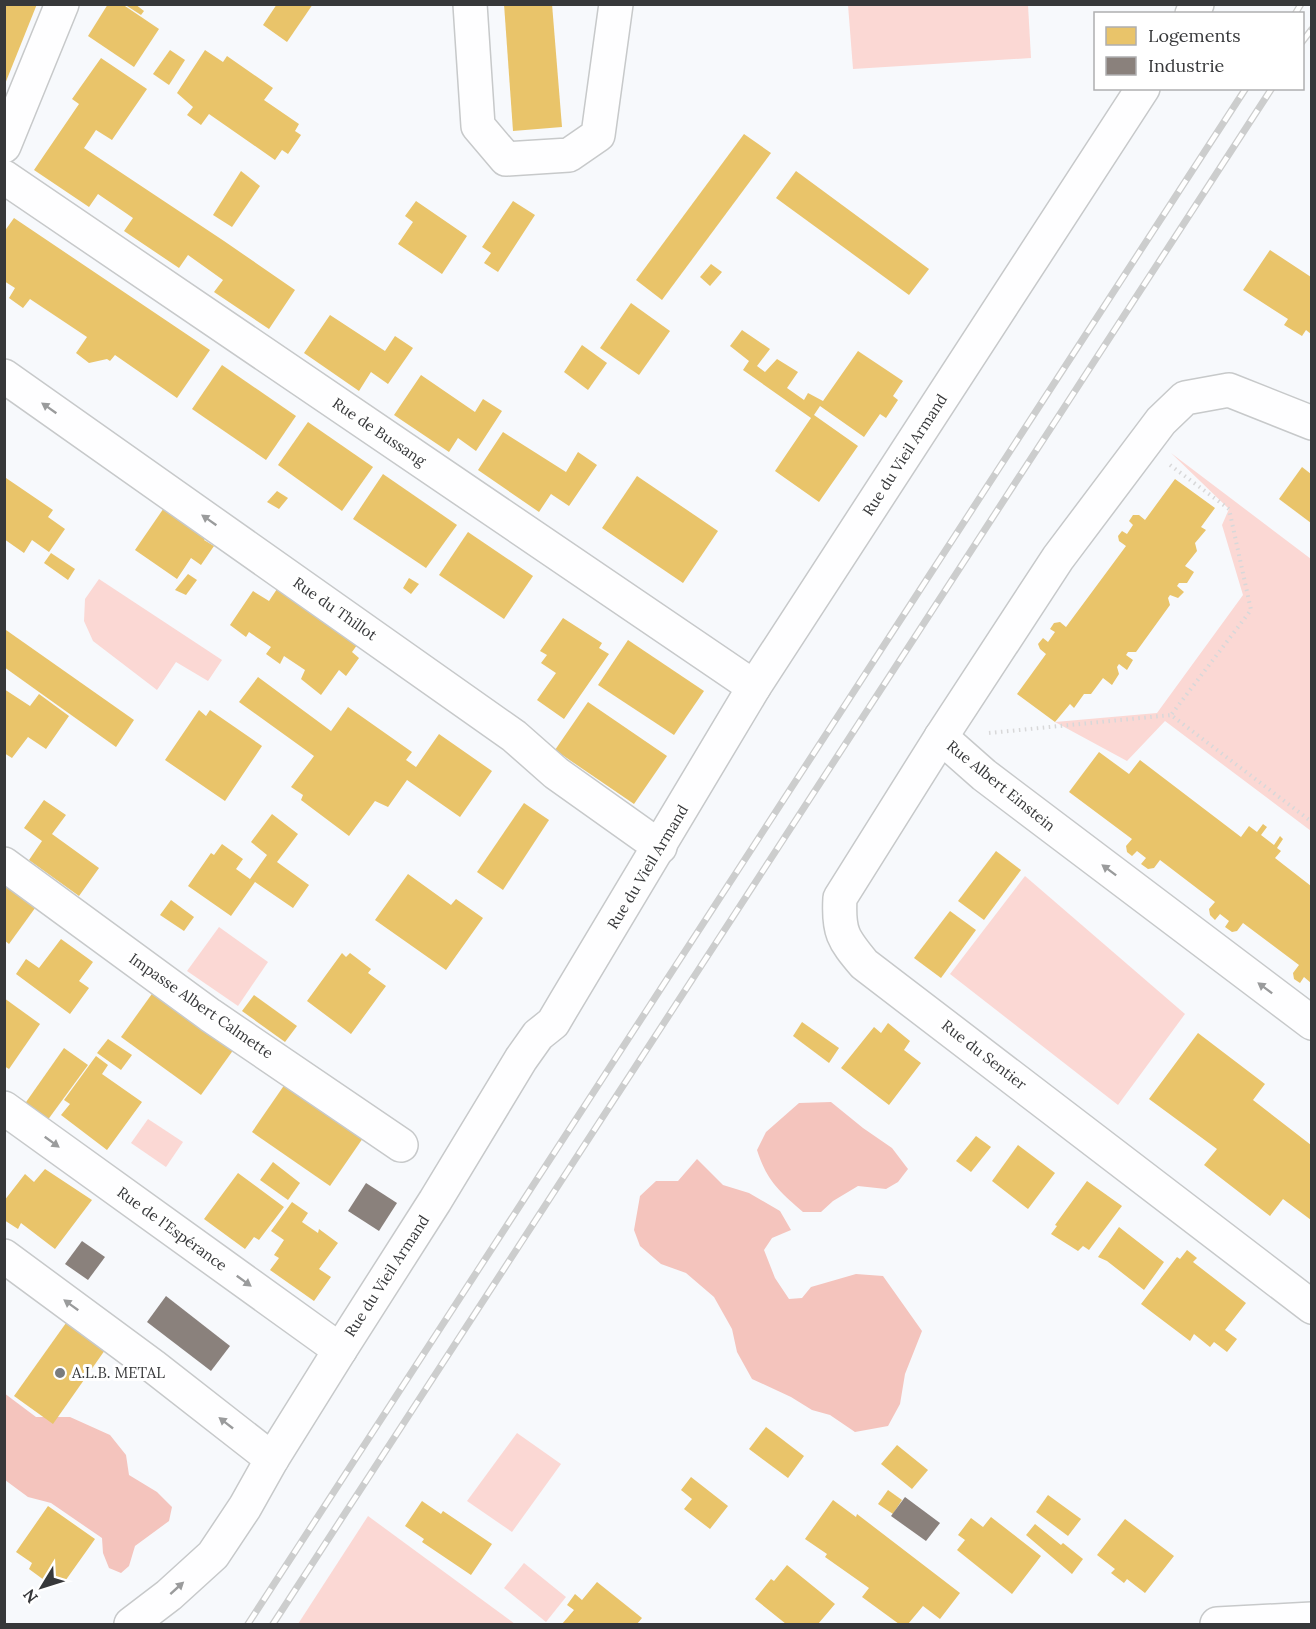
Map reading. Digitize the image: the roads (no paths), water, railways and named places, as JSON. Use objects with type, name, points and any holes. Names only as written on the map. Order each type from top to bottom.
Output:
[{"type":"street","points":[[4,146],[62,4]]},
{"type":"street","points":[[470,4],[478,126],[506,159],[569,155],[598,135],[616,4]]},
{"type":"street","name":"Rue du Vieil Armand","points":[[131,1624],[169,1595],[213,1555],[435,1202],[521,1059],[538,1035],[553,1023],[754,687],[1142,90]]},
{"type":"street","name":"Rue de Bussang","points":[[4,177],[754,687]]},
{"type":"street","name":"Rue du Thillot","points":[[4,376],[514,736],[556,773],[660,847]]},
{"type":"street","name":"Rue Albert Einstein","points":[[1311,423],[1229,390],[1185,398],[1152,433],[1058,558],[941,737],[984,775],[1311,1023]]},
{"type":"street","name":"Rue du Sentier","points":[[941,737],[840,898],[839,920],[846,942],[864,964],[1311,1307]]},
{"type":"street","name":"Impasse Albert Calmette","points":[[4,864],[210,1015],[401,1145]]},
{"type":"street","name":"Rue de l'Espérance","points":[[4,1108],[340,1350]]},
{"type":"street","points":[[4,1256],[153,1365],[272,1459]]},
{"type":"street","points":[[1217,1624],[1311,1619]]},
{"type":"railway","points":[[1296,12],[1301,4]]},
{"type":"railway","points":[[1304,39],[1312,29]]},
{"type":"railway","points":[[248,1624],[1245,90]]},
{"type":"railway","points":[[273,1624],[1271,90]]},
{"type":"place","name":"A.L.B. METAL","points":[[60,1373]]}]
